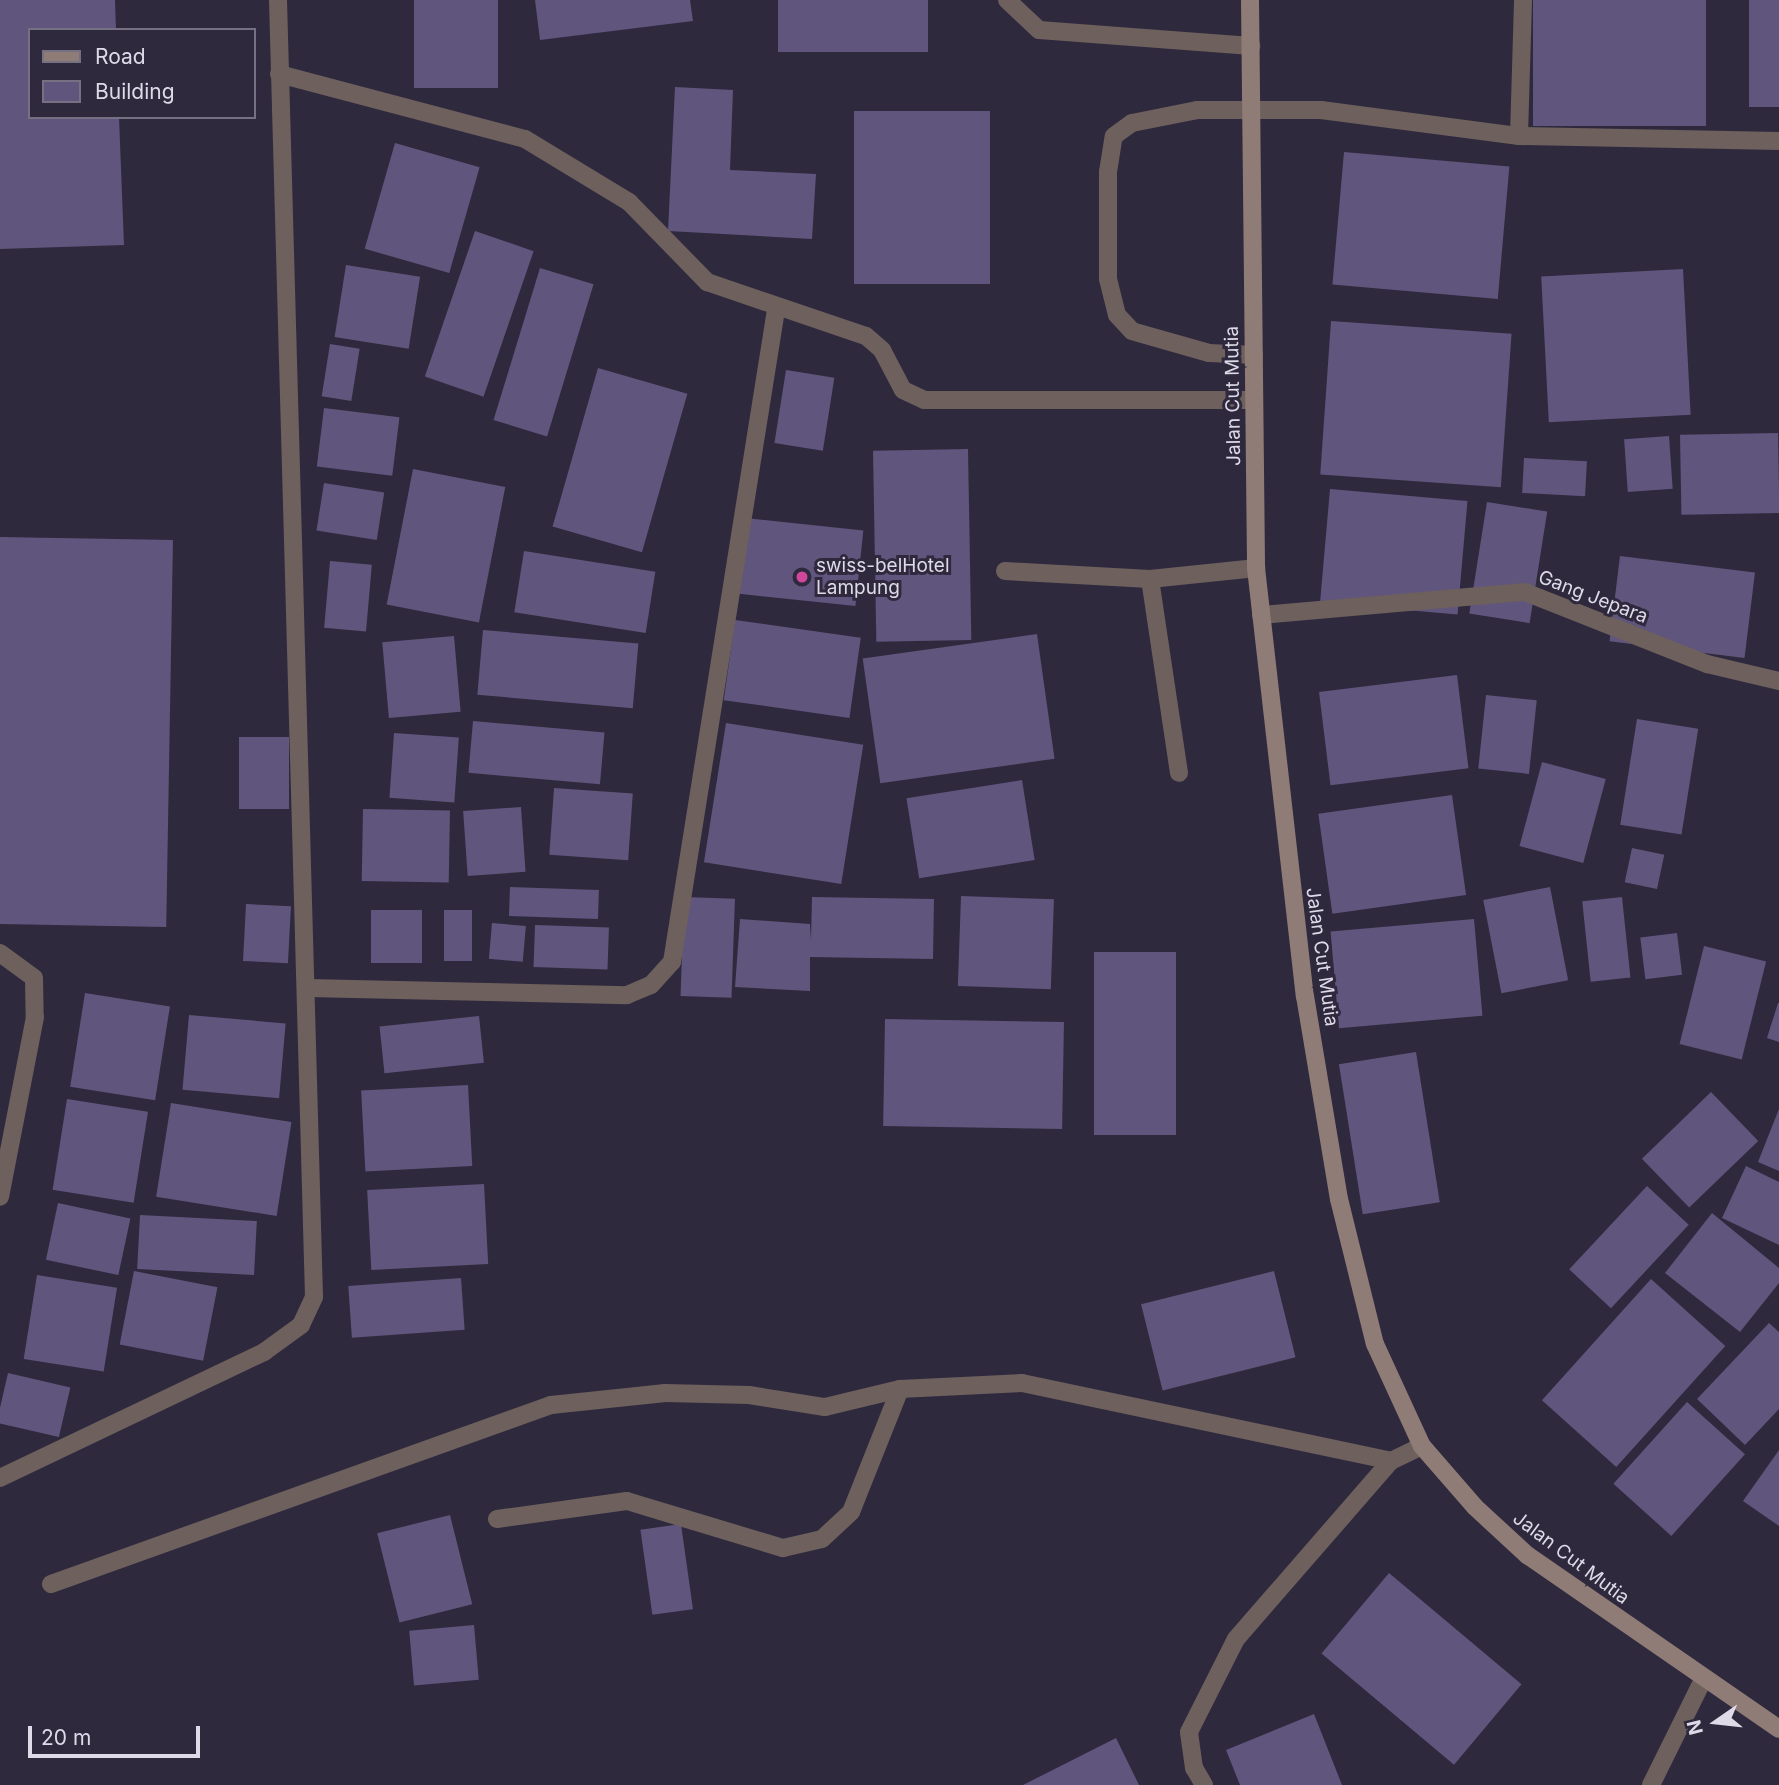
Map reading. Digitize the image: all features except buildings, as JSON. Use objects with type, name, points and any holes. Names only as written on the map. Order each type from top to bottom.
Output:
[{"type":"main road","name":"Jalan Cut Mutia","points":[[1250,0],[1256,568],[1305,996],[1339,1199],[1375,1344],[1422,1446],[1527,1555],[1702,1682],[1779,1729]]},
{"type":"street","points":[[0,1478],[264,1352],[301,1325],[314,1297],[308,988],[278,0]]},
{"type":"street","points":[[1007,0],[1040,30],[1251,46]]},
{"type":"street","points":[[1519,136],[1523,0]]},
{"type":"street","points":[[279,74],[525,139],[629,202],[708,282],[776,310],[866,337],[882,350],[903,390],[925,400],[1254,400]]},
{"type":"street","points":[[1254,355],[1209,353],[1132,331],[1117,315],[1108,279],[1114,136],[1132,123],[1196,110],[1251,108],[1321,110],[1519,136],[1779,141]]},
{"type":"street","points":[[308,988],[628,995],[651,985],[672,962],[776,310]]},
{"type":"street","points":[[1005,571],[1150,579],[1256,568]]},
{"type":"street","points":[[1150,579],[1179,773]]},
{"type":"street","name":"Gang Jepara","points":[[1261,615],[1525,592],[1707,664],[1779,681]]},
{"type":"street","points":[[0,953],[34,978],[35,1017],[0,1197]]},
{"type":"street","points":[[51,1584],[551,1405],[665,1394],[748,1395],[825,1407],[900,1389],[1022,1383],[1391,1461]]},
{"type":"street","points":[[497,1519],[627,1502],[783,1548],[822,1539],[851,1512],[900,1389]]},
{"type":"street","points":[[1204,1785],[1194,1768],[1189,1732],[1236,1639],[1391,1461],[1422,1446]]},
{"type":"street","points":[[1651,1785],[1702,1682]]},
{"type":"place","name":"swiss-belHotel Lampung","points":[[802,577]]}]
